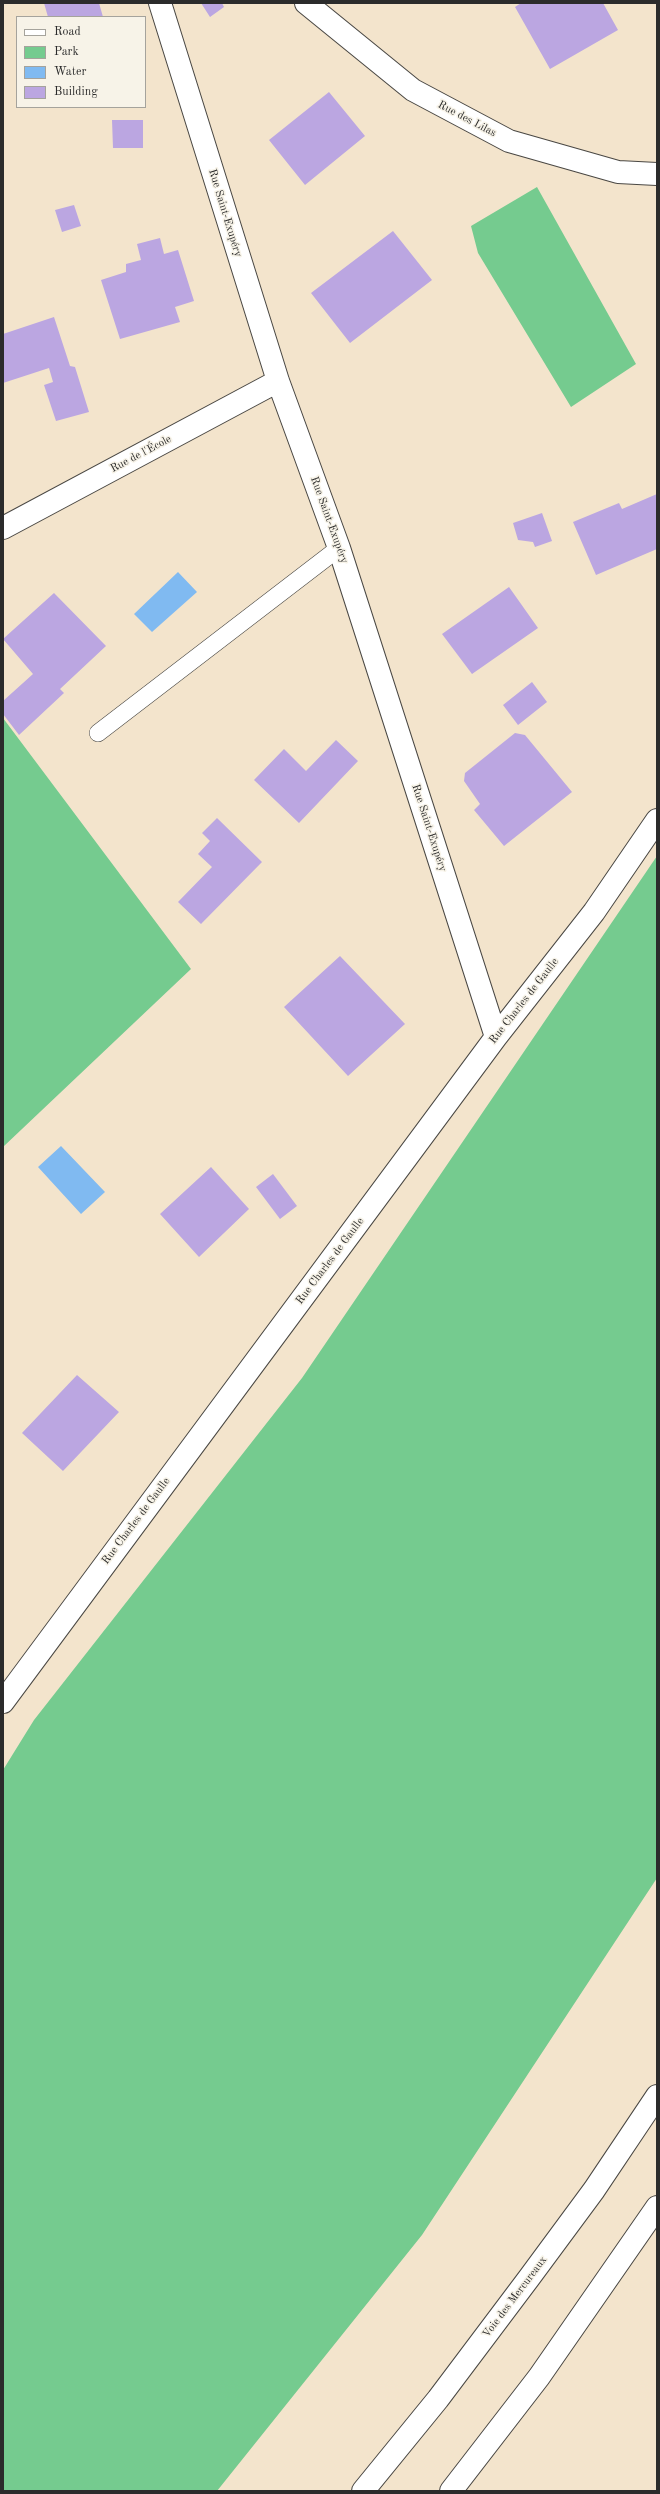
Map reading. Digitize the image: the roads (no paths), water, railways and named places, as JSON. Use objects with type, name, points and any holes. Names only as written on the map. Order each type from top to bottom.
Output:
[{"type":"main road","name":"Rue Saint-Exupéry","points":[[160,3],[278,381],[339,548],[496,1037]]},
{"type":"main road","name":"Rue des Lilas","points":[[306,3],[412,90],[509,141],[618,172],[657,174]]},
{"type":"main road","name":"Rue de l'École","points":[[3,528],[278,381]]},
{"type":"main road","name":"Rue Charles de Gaulle","points":[[3,1702],[496,1037],[594,912],[657,820]]},
{"type":"main road","name":"Voie des Mercureaux","points":[[363,2491],[438,2399],[520,2291],[594,2190],[657,2096]]},
{"type":"main road","points":[[451,2491],[539,2377],[657,2207]]},
{"type":"lane","points":[[98,733],[339,548]]},
{"type":"water","points":[[178,572],[197,592],[152,632],[134,614]]},
{"type":"water","points":[[61,1146],[105,1192],[81,1214],[38,1167]]}]
